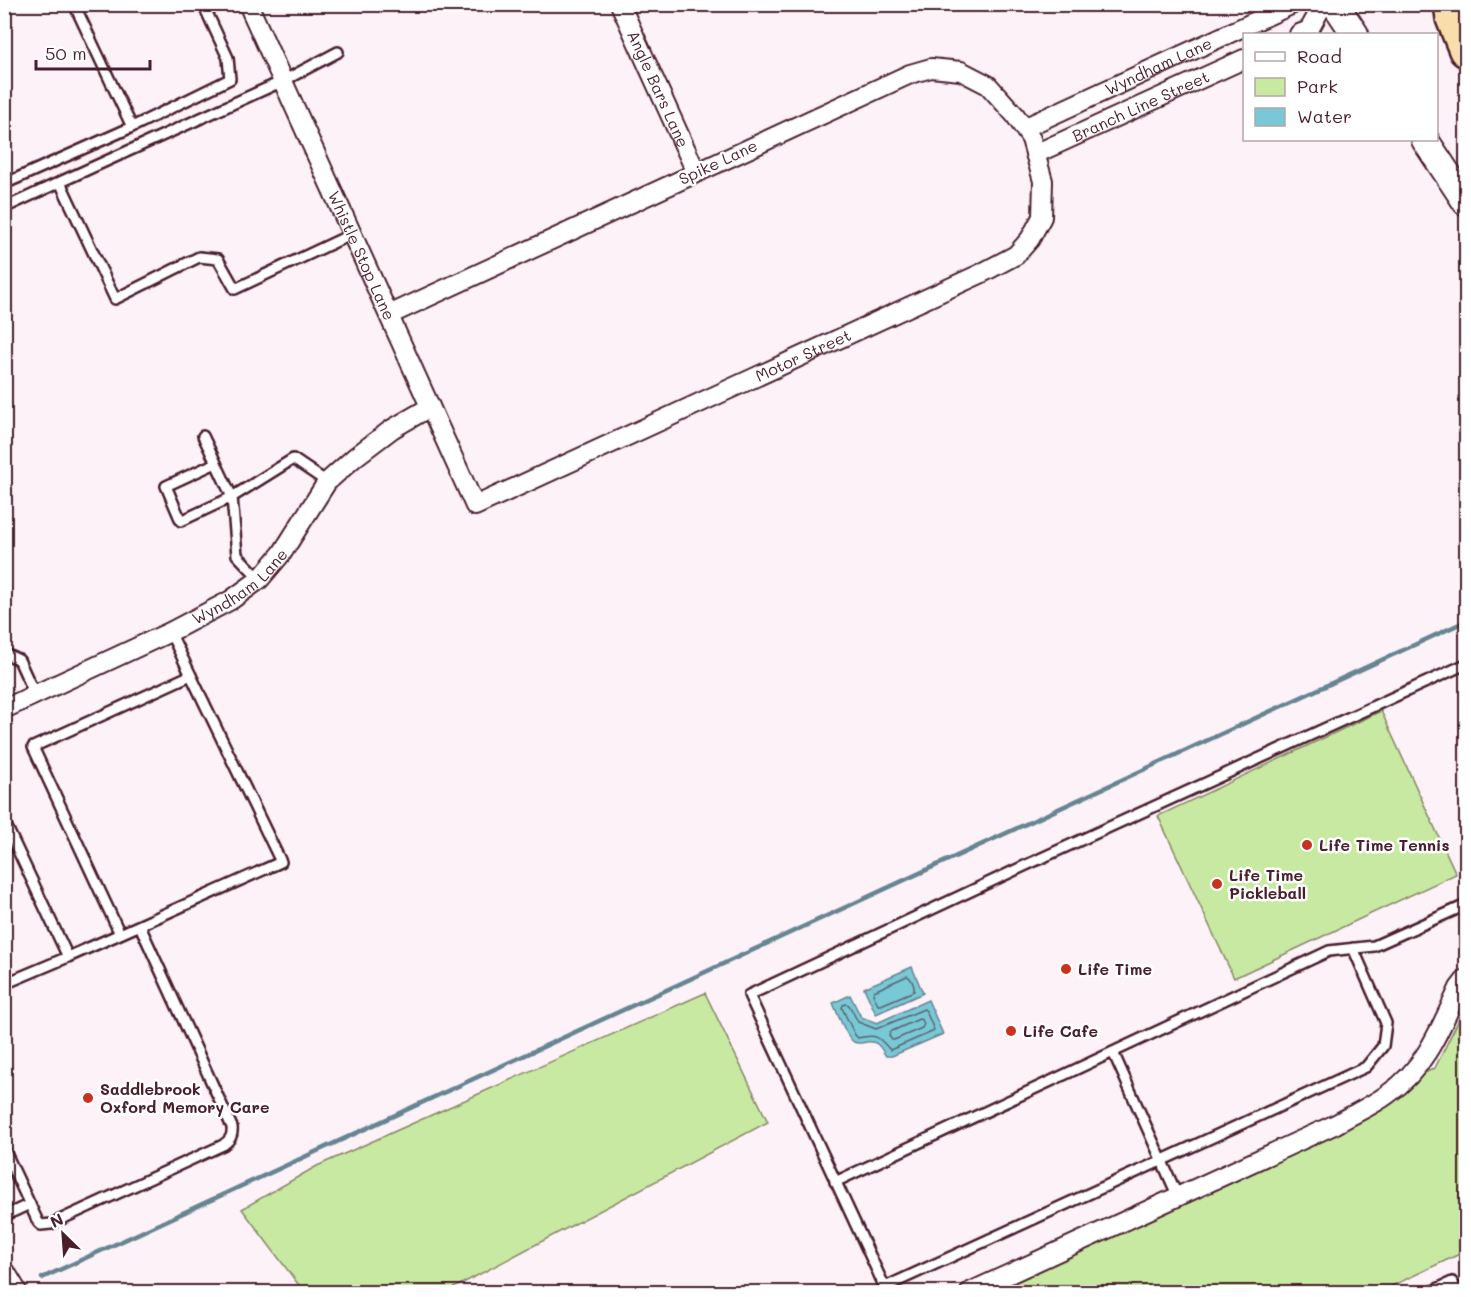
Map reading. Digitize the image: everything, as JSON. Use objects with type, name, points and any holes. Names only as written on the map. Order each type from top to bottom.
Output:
[{"type":"highway","points":[[1451,4],[1453,18],[1467,50]]},
{"type":"main road","points":[[1324,6],[1354,33]]},
{"type":"main road","points":[[1426,141],[1467,202]]},
{"type":"main road","points":[[4,1277],[13,1293]]},
{"type":"street","name":"Whistle Stop Lane","points":[[248,4],[475,506]]},
{"type":"street","name":"Angle Bars Lane","points":[[620,4],[696,172]]},
{"type":"street","name":"Wyndham Lane","points":[[1030,140],[1293,4]]},
{"type":"street","points":[[1302,33],[1309,30],[1324,6]]},
{"type":"street","name":"Branch Line Street","points":[[1030,140],[1243,60]]},
{"type":"street","name":"Spike Lane","points":[[388,315],[910,74],[931,68],[961,71],[988,85],[1015,115],[1030,140]]},
{"type":"street","name":"Motor Street","points":[[475,506],[980,274],[1016,255],[1030,239],[1042,217],[1043,181],[1030,140]]},
{"type":"street","name":"Wyndham Lane","points":[[4,709],[170,632],[231,600],[260,579],[282,553],[327,482],[392,429],[430,407]]},
{"type":"street","points":[[970,1293],[1336,1124],[1389,1094],[1412,1073],[1429,1050],[1459,988],[1467,979]]},
{"type":"lane","points":[[74,4],[132,127]]},
{"type":"lane","points":[[4,184],[132,127],[230,79],[228,58],[203,4]]},
{"type":"lane","points":[[4,208],[283,81],[338,52]]},
{"type":"lane","points":[[60,182],[115,299],[199,257],[218,259],[236,289],[352,234]]},
{"type":"lane","points":[[202,436],[232,497],[237,555],[260,579]]},
{"type":"lane","points":[[216,463],[166,486],[181,521],[232,497],[293,459],[327,482]]},
{"type":"lane","points":[[4,984],[281,862],[170,632]]},
{"type":"lane","points":[[4,653],[19,660],[35,695]]},
{"type":"lane","points":[[1353,948],[1386,1023],[1383,1046],[1366,1067],[886,1290],[749,995],[1032,862],[1467,664]]},
{"type":"lane","points":[[120,934],[33,747],[191,675]]},
{"type":"lane","points":[[4,821],[68,957]]},
{"type":"lane","points":[[835,1182],[1329,951],[1374,946],[1467,905]]},
{"type":"lane","points":[[4,1149],[41,1225],[51,1224],[230,1140],[233,1134],[232,1127],[140,926]]},
{"type":"lane","points":[[1113,1052],[1178,1197]]},
{"type":"lane","points":[[4,1216],[30,1204]]},
{"type":"lane","points":[[1430,1293],[1452,1282],[1459,1293]]},
{"type":"green space","name":"Life Time Tennis","points":[[1381,711],[1456,874],[1234,978],[1158,816]]},
{"type":"green space","points":[[705,993],[768,1122],[446,1292],[304,1292],[242,1209],[317,1166]]},
{"type":"green space","points":[[1466,1005],[1466,1251],[1379,1292],[994,1292],[1435,1068]]},
{"type":"water","points":[[912,967],[923,993],[876,1014],[864,988]]},
{"type":"water","points":[[850,995],[861,1017],[877,1023],[928,1000],[943,1034],[892,1056],[886,1056],[874,1042],[857,1043],[848,1035],[833,1003]]},
{"type":"waterway","points":[[42,1278],[1466,621]]},
{"type":"place","name":"Life Time Tennis","points":[[1307,845]]},
{"type":"place","name":"Life Time Pickleball","points":[[1217,884]]},
{"type":"place","name":"Life Time","points":[[1066,969]]},
{"type":"place","name":"Life Cafe","points":[[1011,1031]]},
{"type":"place","name":"Saddlebrook Oxford Memory Care","points":[[88,1098]]}]
